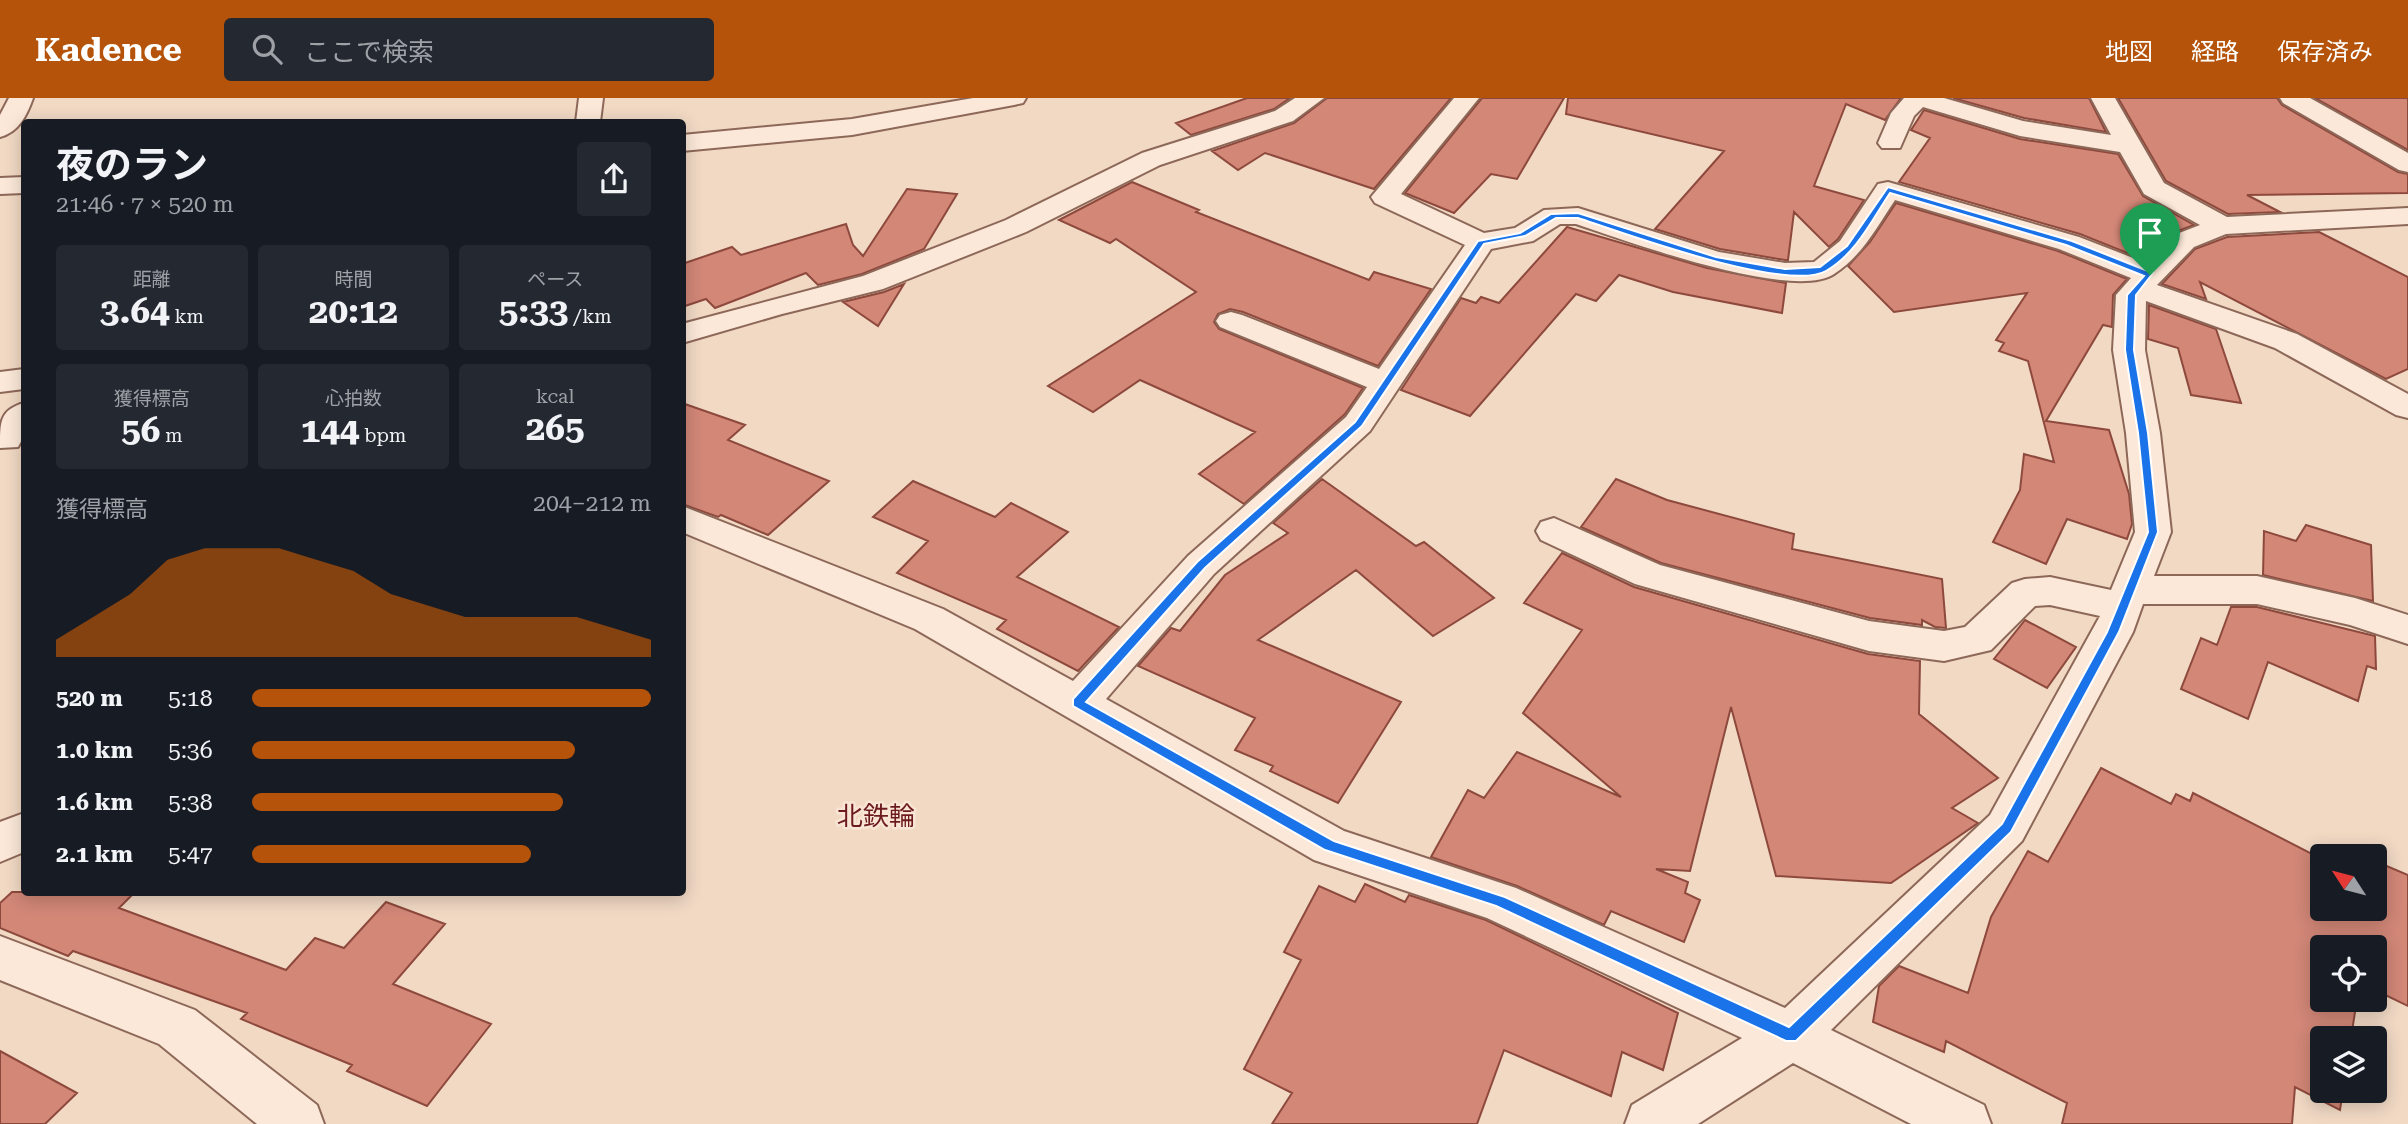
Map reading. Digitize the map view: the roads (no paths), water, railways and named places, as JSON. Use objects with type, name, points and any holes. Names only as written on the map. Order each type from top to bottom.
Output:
[{"type":"street","points":[[0,129],[14,115],[21,98]]},
{"type":"street","points":[[588,119],[591,98]]},
{"type":"street","points":[[686,144],[852,127],[919,107],[1014,98]]},
{"type":"street","points":[[686,333],[773,307],[873,283],[1016,226],[1151,159],[1284,116],[1312,98]]},
{"type":"street","points":[[1467,98],[1385,197],[1481,242],[1522,235],[1554,216],[1578,215],[1714,260],[1785,272],[1822,270],[1850,247],[1888,190],[2069,243],[2145,282],[2286,341],[2408,408]]},
{"type":"street","points":[[1891,143],[1903,113],[1917,98],[2020,128],[2128,145]]},
{"type":"street","points":[[2102,98],[2154,188],[2222,226]]},
{"type":"street","points":[[2292,98],[2408,164]]},
{"type":"street","points":[[0,186],[21,185]]},
{"type":"street","points":[[1651,1124],[1791,1036],[2007,828],[2113,632],[2153,532],[2143,433],[2129,350],[2131,295],[2184,241],[2222,226],[2408,216]]},
{"type":"street","points":[[1078,703],[1201,565],[1358,424],[1481,242]]},
{"type":"street","points":[[1231,321],[1384,382]]},
{"type":"street","points":[[0,382],[21,379]]},
{"type":"street","points":[[686,520],[929,618],[1330,846],[1500,902],[1791,1036],[1965,1124]]},
{"type":"street","points":[[1554,531],[1648,575],[1869,636],[1944,646],[1977,640],[2025,593],[2050,591],[2126,598],[2257,590],[2355,612],[2408,630]]},
{"type":"street","points":[[0,843],[21,833]]},
{"type":"street","points":[[0,958],[177,1027],[298,1124]]},
{"type":"district","name":"北鉄輪","points":[[876,816]]}]
